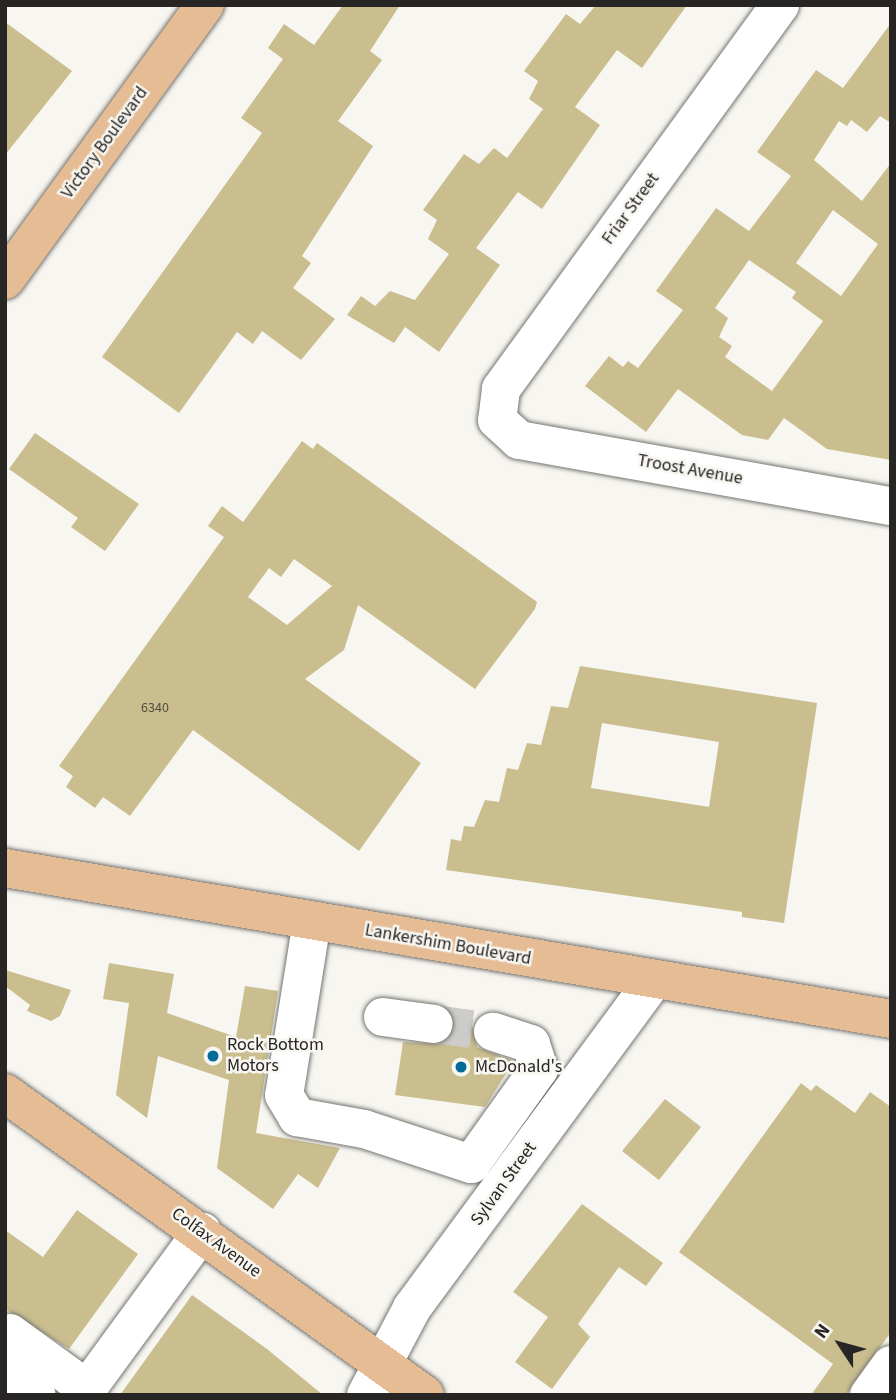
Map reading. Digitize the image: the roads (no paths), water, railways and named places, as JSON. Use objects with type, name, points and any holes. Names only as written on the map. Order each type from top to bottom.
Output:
[{"type":"main road","name":"Victory Boulevard","points":[[5,280],[205,5]]},
{"type":"main road","name":"Lankershim Boulevard","points":[[5,868],[653,981],[891,1019]]},
{"type":"main road","name":"Colfax Avenue","points":[[5,1093],[202,1232],[374,1380],[425,1395]]},
{"type":"street","name":"Friar Street","points":[[497,420],[501,388],[780,5]]},
{"type":"street","name":"Troost Avenue","points":[[497,420],[519,439],[891,506]]},
{"type":"street","points":[[312,922],[284,1096],[297,1117],[364,1129],[471,1164],[539,1069],[531,1044],[493,1032]]},
{"type":"street","name":"Sylvan Street","points":[[374,1380],[412,1308],[653,981]]},
{"type":"street","points":[[383,1017],[434,1024]]},
{"type":"street","points":[[10,1333],[87,1389],[202,1232]]},
{"type":"street","points":[[869,1395],[891,1365]]},
{"type":"street","points":[[5,1372],[37,1395]]},
{"type":"tunnel","points":[[434,1024],[493,1032]]},
{"type":"place","name":"Rock Bottom Motors","points":[[213,1056]]},
{"type":"place","name":"McDonald's","points":[[461,1067]]}]
